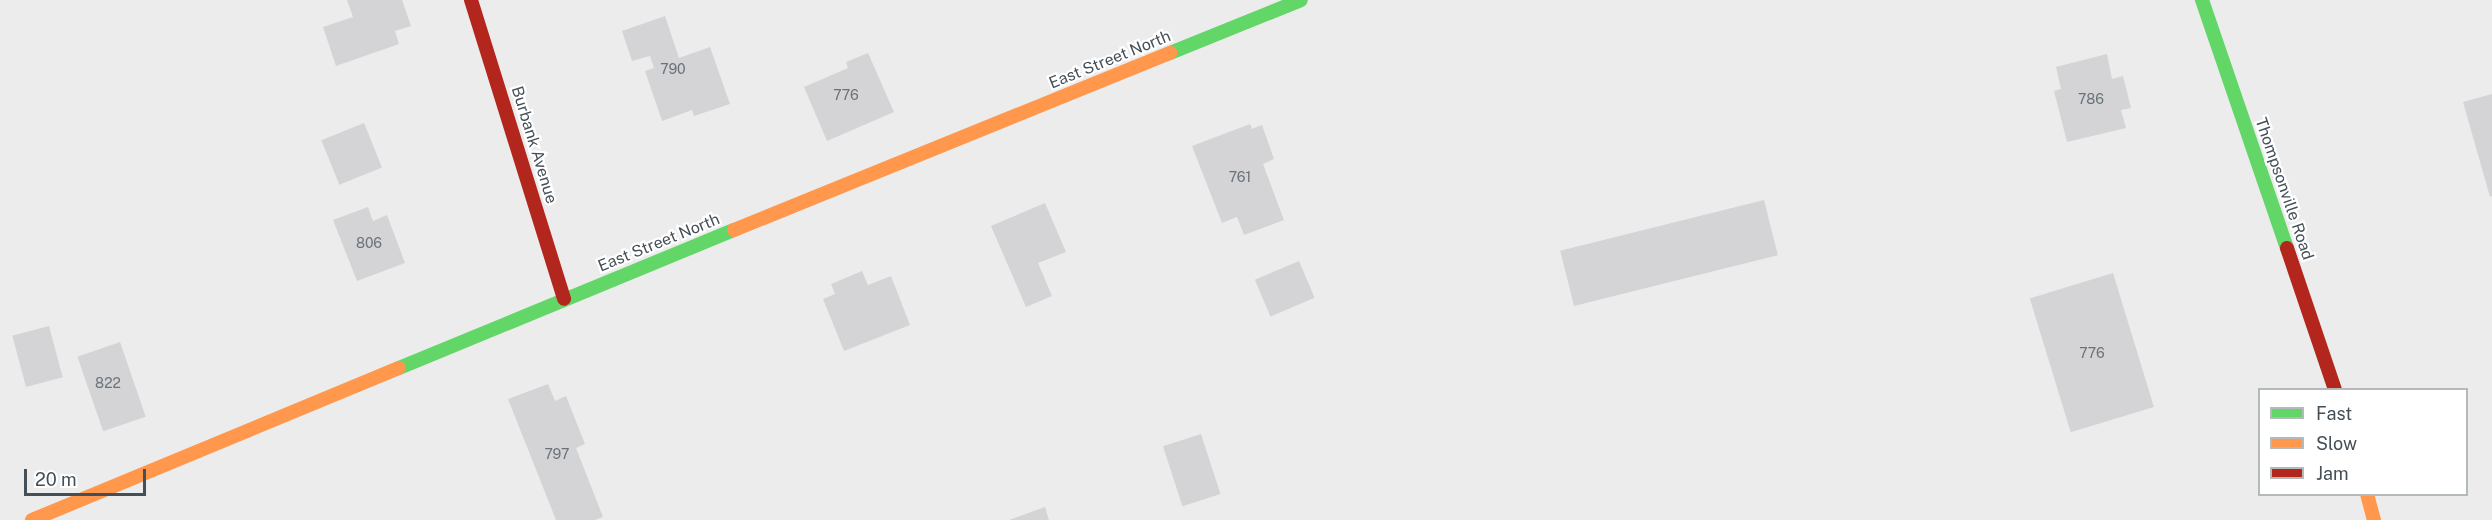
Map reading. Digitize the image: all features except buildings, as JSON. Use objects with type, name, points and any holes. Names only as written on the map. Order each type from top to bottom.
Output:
[{"type":"main road","name":"Burbank Avenue","points":[[471,0],[564,299]]},
{"type":"main road","name":"East Street North","points":[[32,520],[564,299],[1301,0]]},
{"type":"main road","name":"Thompsonville Road","points":[[2202,0],[2334,388]]},
{"type":"main road","points":[[2367,496],[2374,520]]},
{"type":"traffic: fast","points":[[1170,53],[1301,0]]},
{"type":"traffic: fast","points":[[2202,0],[2287,248]]},
{"type":"traffic: fast","points":[[399,368],[734,230]]},
{"type":"traffic: slow","points":[[734,230],[1170,53]]},
{"type":"traffic: slow","points":[[32,520],[399,368]]},
{"type":"traffic: slow","points":[[2368,496],[2374,520]]},
{"type":"traffic: jam","points":[[471,0],[564,299]]},
{"type":"traffic: jam","points":[[2287,248],[2334,388]]}]
